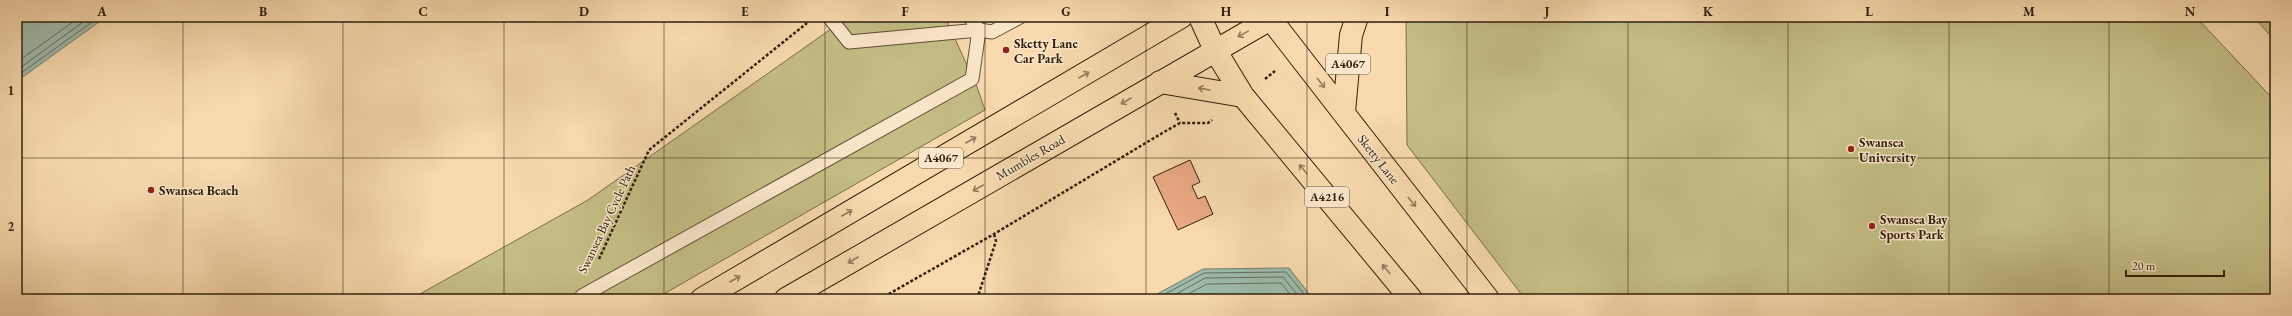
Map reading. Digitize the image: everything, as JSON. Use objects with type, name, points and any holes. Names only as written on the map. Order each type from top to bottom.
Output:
[{"type":"main road","name":"A4067","points":[[702,299],[1181,17]]},
{"type":"main road","points":[[1200,17],[1215,50]]},
{"type":"main road","name":"A4067","points":[[1344,112],[1351,35],[1357,17]]},
{"type":"main road","name":"Mumbles Road","points":[[786,299],[1271,18]]},
{"type":"main road","name":"Sketty Lane","points":[[1271,18],[1344,112],[1370,150],[1488,299]]},
{"type":"main road","name":"A4216","points":[[1215,50],[1243,96],[1411,299]]},
{"type":"main road","points":[[1160,82],[1243,96]]},
{"type":"lane","points":[[828,17],[849,42],[978,30],[992,32],[1020,17]]},
{"type":"lane","points":[[582,296],[972,79],[978,30],[970,17]]},
{"type":"path","name":"Swansea Bay Cycle Path","points":[[582,296],[648,150],[793,36],[808,22]]},
{"type":"path","points":[[880,299],[994,234],[1180,123],[1208,123],[1298,53]]},
{"type":"path","points":[[977,299],[996,241],[994,234]]},
{"type":"shaded area","points":[[848,17],[945,17],[977,87],[985,110],[655,299],[411,299],[588,200]]},
{"type":"shaded area","name":"Swansea Bay Sports Park","points":[[1406,17],[2196,17],[2275,101],[2275,299],[1525,299],[1407,145]]},
{"type":"shaded area","points":[[2254,17],[2275,17],[2275,41]]},
{"type":"water","points":[[17,17],[106,17],[17,81]]},
{"type":"water","points":[[1289,268],[1313,299],[1148,299],[1203,269]]},
{"type":"building","points":[[1190,160],[1200,182],[1192,186],[1198,199],[1205,196],[1213,214],[1178,230],[1153,177]]},
{"type":"place","name":"Sketty Lane Car Park","points":[[1006,50]]},
{"type":"place","name":"Swansea University","points":[[1851,149]]},
{"type":"place","name":"Swansea Beach","points":[[151,190]]},
{"type":"place","name":"Swansea Bay Sports Park","points":[[1872,226]]}]
